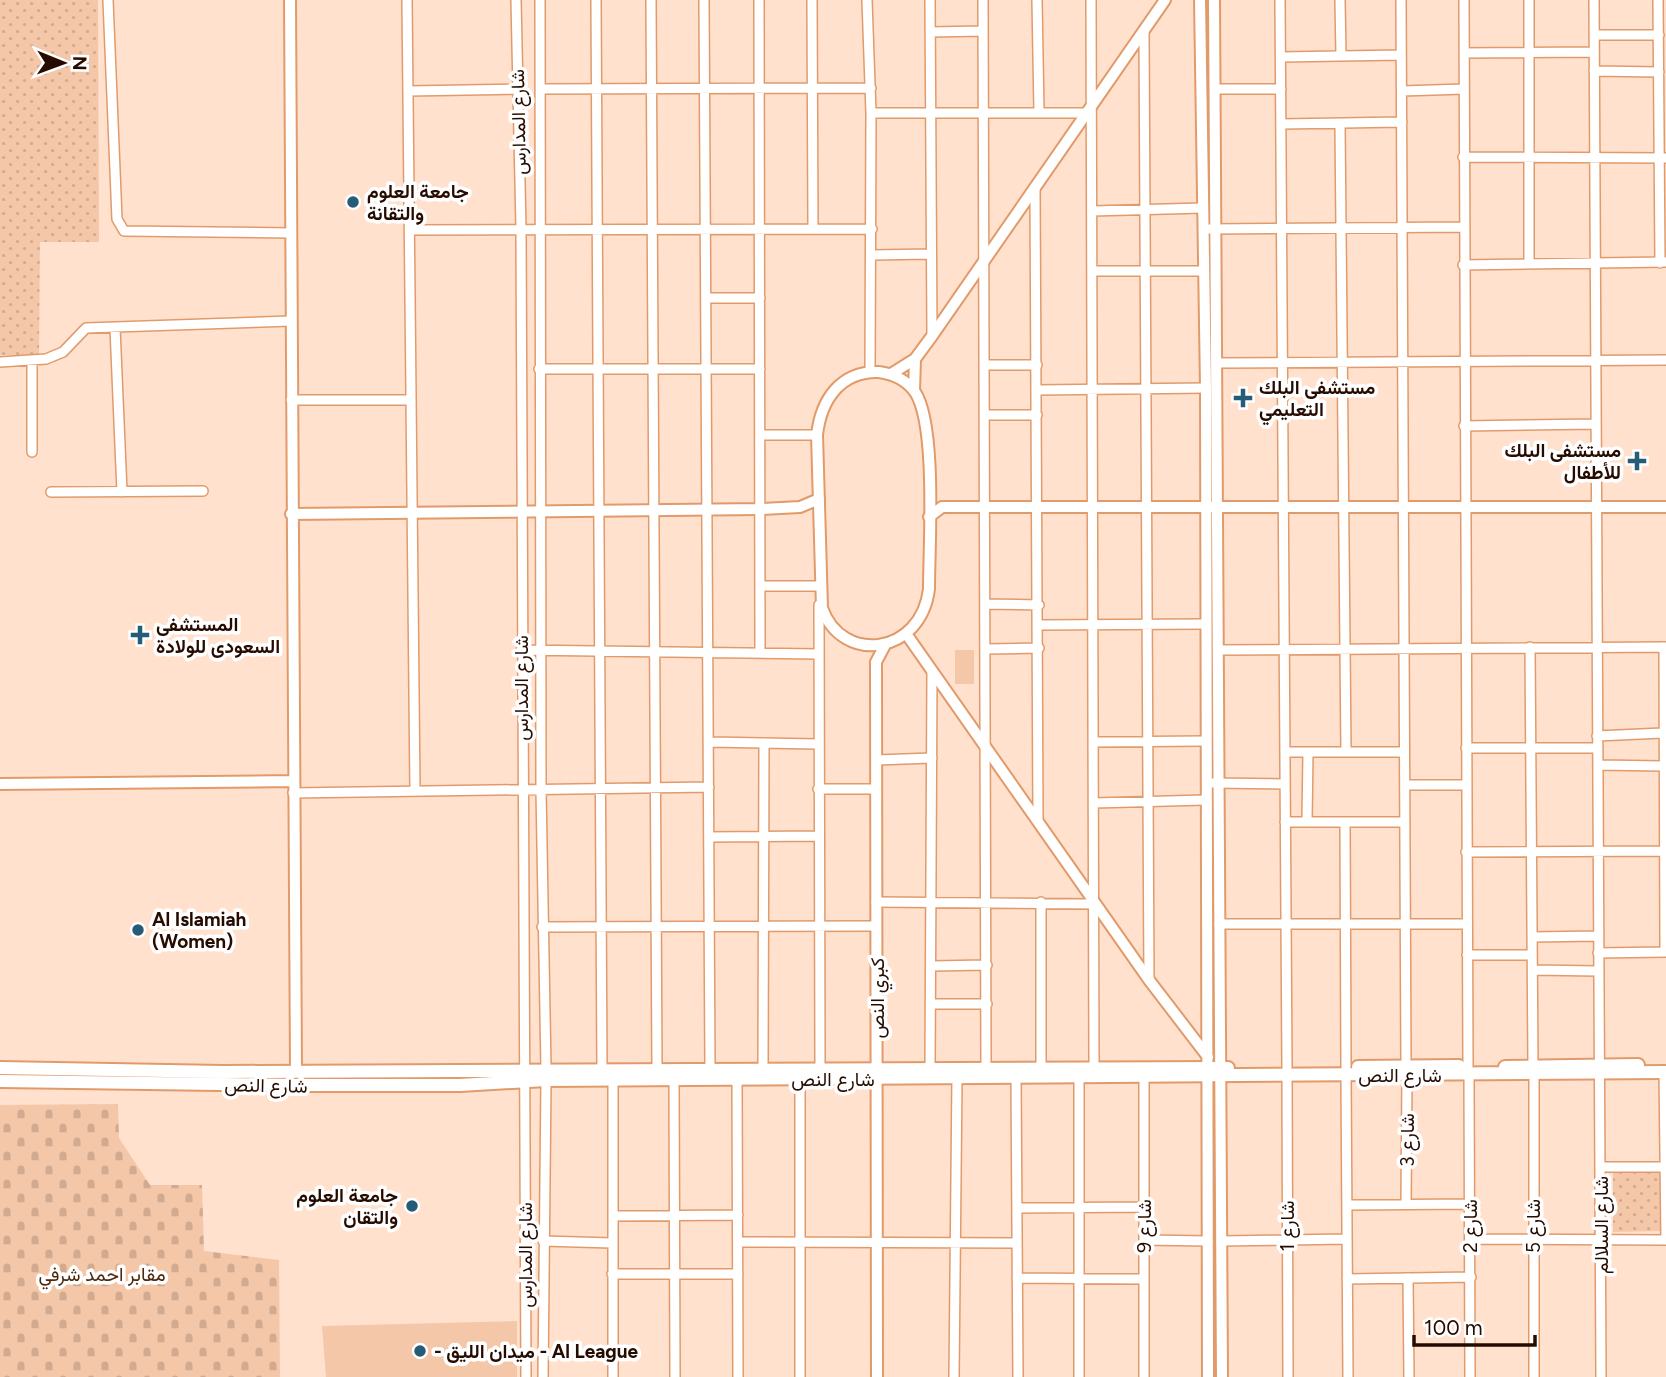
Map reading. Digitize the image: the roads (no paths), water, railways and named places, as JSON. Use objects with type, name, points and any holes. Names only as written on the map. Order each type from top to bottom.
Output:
[{"type":"main road","name":"شارع النص","points":[[546,1075],[613,1080],[800,1079],[930,1068],[1041,1067],[1143,1076],[1213,1067]]},
{"type":"main road","name":"شارع النص","points":[[0,1068],[524,1076],[602,1070],[820,1069],[957,1077],[1016,1077],[1079,1072],[1094,1068],[1213,1067],[1287,1071],[1665,1070]]},
{"type":"main road","name":"شارع النص","points":[[0,1081],[460,1085],[524,1076]]},
{"type":"street","points":[[108,0],[117,219],[124,231],[290,233]]},
{"type":"street","points":[[290,0],[296,1072]]},
{"type":"street","points":[[407,0],[415,792]]},
{"type":"street","name":"شارع المدارس","points":[[516,0],[521,228],[526,1377]]},
{"type":"street","name":"شارع المدارس","points":[[540,0],[538,228],[541,790],[546,1075],[543,1377]]},
{"type":"street","points":[[596,0],[602,1070]]},
{"type":"street","points":[[651,0],[657,1070]]},
{"type":"street","points":[[704,0],[710,1069]]},
{"type":"street","points":[[759,0],[760,653]]},
{"type":"street","points":[[812,0],[813,229]]},
{"type":"street","points":[[867,0],[871,88],[870,372]]},
{"type":"street","points":[[930,0],[932,336]]},
{"type":"street","points":[[983,0],[986,1068]]},
{"type":"street","points":[[1037,0],[1039,112]]},
{"type":"street","points":[[1091,0],[1088,109],[1093,389],[1094,1068]]},
{"type":"street","points":[[891,374],[915,359],[932,336],[1165,0]]},
{"type":"street","points":[[1200,0],[1206,388],[1218,649],[1219,924],[1208,1241],[1208,1377]]},
{"type":"street","points":[[1214,0],[1217,363],[1205,624],[1204,741],[1221,1241],[1222,1377]]},
{"type":"street","name":"شارع 1","points":[[1280,0],[1287,1377]]},
{"type":"street","points":[[1340,0],[1341,56]]},
{"type":"street","name":"شارع 3","points":[[1401,0],[1406,1204]]},
{"type":"street","name":"شارع 2","points":[[1464,0],[1463,265],[1471,1377]]},
{"type":"street","points":[[1529,0],[1530,264]]},
{"type":"street","name":"شارع السلالم","points":[[1594,0],[1595,648],[1598,736],[1601,1377]]},
{"type":"street","points":[[1463,265],[1663,262],[1662,53],[1658,0]]},
{"type":"street","points":[[930,32],[983,31]]},
{"type":"street","points":[[1144,32],[1149,980]]},
{"type":"street","points":[[1594,35],[1659,35]]},
{"type":"street","points":[[1464,53],[1594,52]]},
{"type":"street","points":[[1281,57],[1401,55]]},
{"type":"street","points":[[1594,71],[1660,72]]},
{"type":"street","points":[[540,89],[871,88]]},
{"type":"street","points":[[408,91],[517,89]]},
{"type":"street","points":[[1215,89],[1281,89]]},
{"type":"street","points":[[1402,91],[1464,89]]},
{"type":"street","points":[[871,113],[1088,109]]},
{"type":"street","points":[[1282,124],[1402,122]]},
{"type":"street","points":[[1340,124],[1346,752]]},
{"type":"street","points":[[1463,157],[1662,158]]},
{"type":"street","points":[[1035,187],[1038,821]]},
{"type":"street","points":[[1091,211],[1203,208]]},
{"type":"street","points":[[1203,229],[1463,227]]},
{"type":"street","points":[[410,230],[872,229]]},
{"type":"street","points":[[872,255],[930,254]]},
{"type":"street","points":[[1092,271],[1203,271]]},
{"type":"street","points":[[706,298],[760,298]]},
{"type":"street","points":[[0,362],[32,361],[63,352],[86,328],[291,321]]},
{"type":"street","points":[[115,328],[122,492]]},
{"type":"street","points":[[819,591],[824,614],[831,625],[842,634],[865,644],[885,645],[907,635],[918,623],[928,601],[926,423],[914,391],[915,359]]},
{"type":"street","points":[[1217,363],[1666,360]]},
{"type":"street","points":[[32,361],[33,452]]},
{"type":"street","points":[[984,365],[1037,365]]},
{"type":"street","points":[[539,369],[760,369]]},
{"type":"street","points":[[820,1069],[817,435],[821,412],[832,392],[850,377],[870,372],[891,374],[914,391]]},
{"type":"street","points":[[1037,390],[1206,388]]},
{"type":"street","points":[[291,400],[410,400]]},
{"type":"street","points":[[984,415],[1037,415]]},
{"type":"street","points":[[1464,426],[1595,424]]},
{"type":"street","points":[[760,435],[817,435]]},
{"type":"street","points":[[51,492],[203,491]]},
{"type":"street","points":[[928,493],[950,507]]},
{"type":"street","points":[[291,514],[760,509],[800,507],[819,499]]},
{"type":"street","points":[[800,507],[819,517]]},
{"type":"street","points":[[929,516],[935,509],[950,507],[1666,507]]},
{"type":"street","points":[[760,586],[819,591]]},
{"type":"street","points":[[985,604],[1039,605]]},
{"type":"street","points":[[1039,625],[1205,624]]},
{"type":"street","points":[[907,635],[1213,1067]]},
{"type":"street","points":[[865,644],[876,662]]},
{"type":"street","points":[[876,662],[885,645]]},
{"type":"street","name":"شارع 5","points":[[1530,647],[1534,1377]]},
{"type":"street","points":[[1218,649],[1665,647],[1662,733],[1665,748],[1665,953],[1598,953]]},
{"type":"street","points":[[985,649],[1039,648]]},
{"type":"street","points":[[521,650],[819,654]]},
{"type":"street","name":"كبري النص","points":[[876,662],[877,1377]]},
{"type":"street","points":[[930,1068],[932,673]]},
{"type":"street","points":[[1598,736],[1662,733]]},
{"type":"street","points":[[1094,742],[1204,741]]},
{"type":"street","points":[[709,742],[818,744]]},
{"type":"street","points":[[763,1069],[764,743]]},
{"type":"street","points":[[1466,748],[1598,748]]},
{"type":"street","points":[[1285,752],[1404,751]]},
{"type":"street","points":[[1307,822],[1308,752]]},
{"type":"street","points":[[876,760],[932,758]]},
{"type":"street","points":[[1598,765],[1663,766]]},
{"type":"street","points":[[0,784],[293,781]]},
{"type":"street","points":[[1205,783],[1285,783]]},
{"type":"street","points":[[1405,785],[1466,785]]},
{"type":"street","points":[[293,793],[709,787]]},
{"type":"street","points":[[818,789],[876,789]]},
{"type":"street","points":[[1094,803],[1205,800]]},
{"type":"street","points":[[1286,822],[1405,822]]},
{"type":"street","points":[[1345,822],[1348,1377]]},
{"type":"street","points":[[709,837],[818,836]]},
{"type":"street","points":[[1466,852],[1665,851]]},
{"type":"street","points":[[876,902],[1095,902]]},
{"type":"street","points":[[1041,902],[1041,1067]]},
{"type":"street","points":[[1219,924],[1467,925]]},
{"type":"street","points":[[542,927],[876,926]]},
{"type":"street","points":[[1532,937],[1598,936]]},
{"type":"street","points":[[1467,955],[1532,955]]},
{"type":"street","points":[[931,966],[987,965]]},
{"type":"street","points":[[1533,970],[1598,971]]},
{"type":"street","points":[[931,1004],[986,1004]]},
{"type":"street","points":[[1471,1239],[1666,1239],[1665,1070]]},
{"type":"street","points":[[1079,1072],[1079,1377]]},
{"type":"street","name":"شارع 9","points":[[1143,1076],[1144,1377]]},
{"type":"street","points":[[954,1377],[953,1242],[957,1077]]},
{"type":"street","points":[[1016,1077],[1017,1377]]},
{"type":"street","points":[[674,1079],[675,1377]]},
{"type":"street","points":[[737,1079],[738,1377]]},
{"type":"street","points":[[800,1079],[800,1377]]},
{"type":"street","points":[[613,1080],[613,1377]]},
{"type":"street","points":[[1600,1167],[1665,1167]]},
{"type":"street","points":[[1347,1205],[1471,1204]]},
{"type":"street","points":[[1017,1208],[1144,1206]]},
{"type":"street","points":[[613,1216],[738,1215]]},
{"type":"street","points":[[1221,1241],[1347,1239]]},
{"type":"street","points":[[1144,1240],[1208,1241]]},
{"type":"street","points":[[543,1241],[612,1243]]},
{"type":"street","points":[[738,1242],[1017,1242]]},
{"type":"street","points":[[612,1274],[738,1274]]},
{"type":"street","points":[[1347,1279],[1471,1277]]},
{"type":"street","points":[[1017,1278],[1144,1279]]},
{"type":"street","points":[[1408,1278],[1409,1377]]},
{"type":"place","name":"جامعة العلوم والتقانة","points":[[353,202]]},
{"type":"place","name":"مستشفى البلك التعليمي","points":[[1243,398]]},
{"type":"place","name":"مستشفى البلك للأطفال","points":[[1637,461]]},
{"type":"place","name":"المستشفى السعودى للولادة","points":[[140,635]]},
{"type":"place","name":"Al Islamiah (Women)","points":[[138,930]]},
{"type":"place","name":"جامعة العلوم والتقان","points":[[412,1206]]},
{"type":"place","name":"- ميدان الليق - Al League","points":[[420,1351]]},
{"type":"park label","name":"مقابر احمد شرفي","points":[[102,1274]]}]
